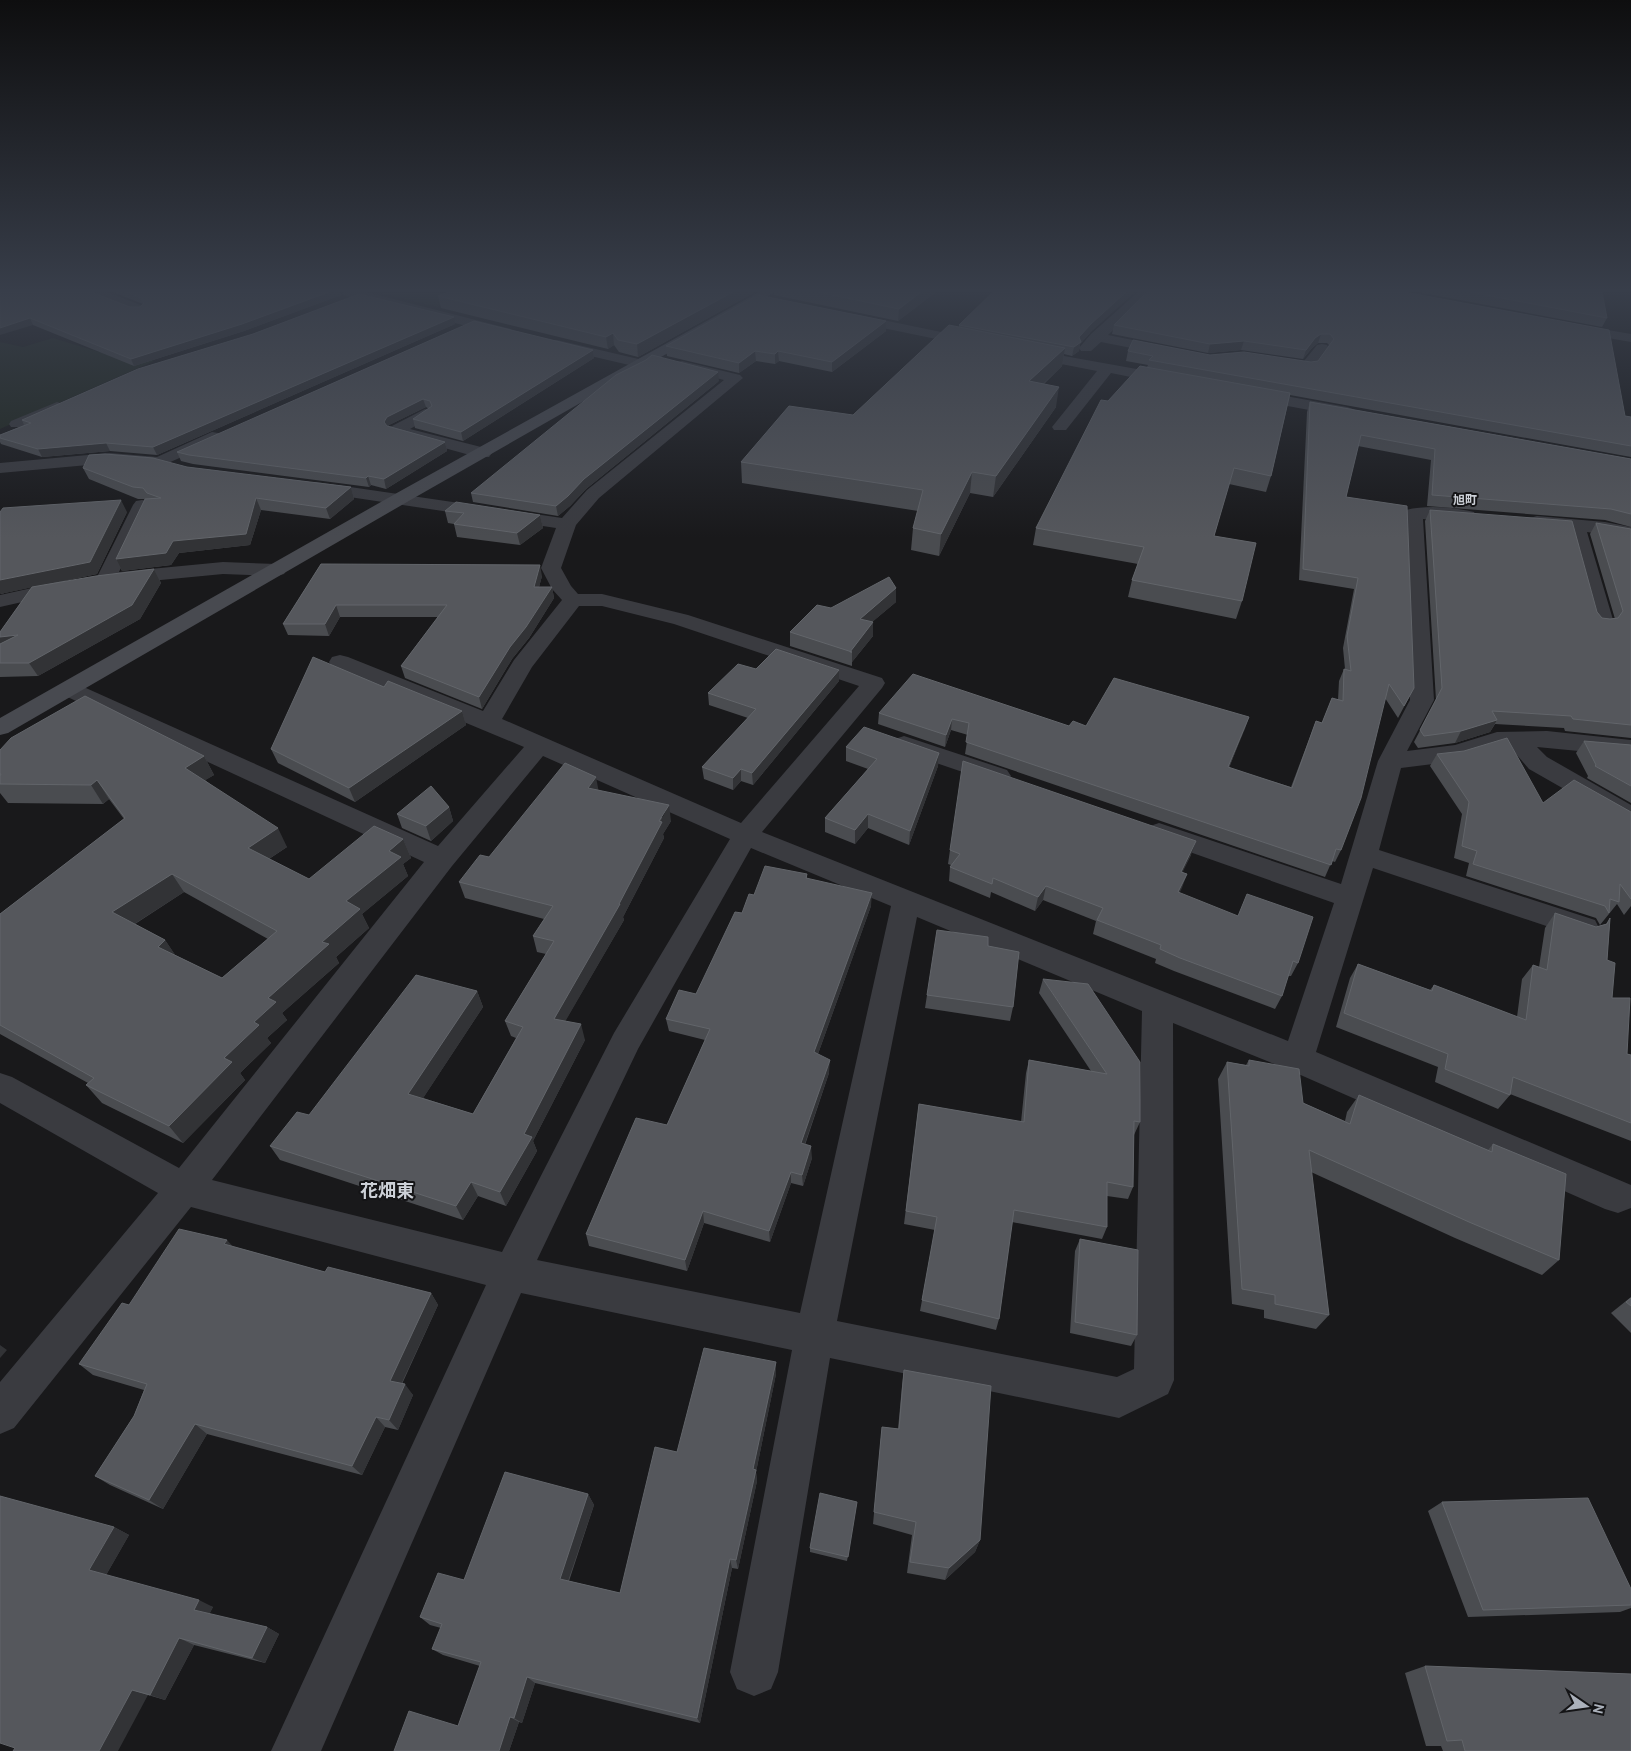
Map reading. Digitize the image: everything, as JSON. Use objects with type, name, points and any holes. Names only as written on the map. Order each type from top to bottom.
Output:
[{"type":"street","points":[[0,728],[401,498],[624,374]]},
{"type":"street","points":[[572,600],[562,588],[551,568],[567,524],[593,494],[735,378],[713,374]]},
{"type":"street","points":[[1060,428],[1103,374]]},
{"type":"street","points":[[1138,374],[1184,382]]},
{"type":"street","points":[[1233,391],[1358,414]]},
{"type":"street","points":[[17,424],[68,402]]},
{"type":"street","points":[[425,414],[396,430],[482,453]]},
{"type":"street","points":[[159,462],[229,429]]},
{"type":"street","points":[[0,468],[110,458],[159,462],[184,469]]},
{"type":"street","points":[[299,485],[401,498],[567,524]]},
{"type":"street","points":[[92,582],[142,505]]},
{"type":"street","points":[[1298,1059],[1364,855],[1390,761],[1422,700],[1413,514],[1433,513],[1490,518]]},
{"type":"street","points":[[1518,520],[1631,533]]},
{"type":"street","points":[[1576,526],[1603,624]]},
{"type":"street","points":[[0,601],[92,582],[223,568],[277,570]]},
{"type":"street","points":[[488,722],[522,665],[572,600]]},
{"type":"street","points":[[296,1751],[511,1273],[625,1042],[745,835],[874,683],[681,619],[602,600],[572,600]]},
{"type":"street","points":[[340,662],[488,722],[745,835],[1158,1004],[1298,1059],[1618,1197]]},
{"type":"street","points":[[69,689],[442,859]]},
{"type":"street","points":[[841,722],[1020,784]]},
{"type":"street","points":[[1390,761],[1457,753],[1497,740],[1547,739],[1631,748]]},
{"type":"street","points":[[1517,740],[1538,763],[1631,816]]},
{"type":"street","points":[[0,1414],[184,1189],[442,859],[539,745]]},
{"type":"street","points":[[1133,823],[1350,898]]},
{"type":"street","points":[[1364,855],[1585,928]]},
{"type":"street","points":[[754,1672],[814,1336],[906,901]]},
{"type":"street","points":[[0,1087],[184,1189],[511,1273],[1119,1398],[1154,1380],[1158,1004]]},
{"type":"shaded area","points":[[0,374],[125,374],[0,429]]},
{"type":"building","points":[[127,374],[323,374],[153,447],[106,443],[38,449],[0,438],[0,435],[31,423],[22,420]]},
{"type":"building","points":[[354,374],[555,374],[461,432],[413,419],[432,406],[430,401],[423,399],[387,417],[384,422],[387,426],[445,442],[384,479],[177,452]]},
{"type":"building","points":[[716,374],[584,479],[556,506],[471,493],[616,375]]},
{"type":"building","points":[[897,374],[1037,374],[1029,381],[1059,387],[996,476],[972,472],[941,534],[913,528],[923,490],[741,462],[789,406],[853,415]]},
{"type":"building","points":[[1133,374],[1183,374],[1290,393],[1271,476],[1234,468],[1214,536],[1256,543],[1242,601],[1132,580],[1144,547],[1036,528],[1101,400],[1108,401]]},
{"type":"building","points":[[1226,374],[1617,374],[1625,416],[1631,417],[1631,446]]},
{"type":"building","points":[[1310,402],[1631,459],[1631,514],[1611,509],[1432,495],[1435,449],[1361,435],[1346,497],[1407,506],[1414,688],[1404,706],[1389,684],[1361,798],[1341,850],[1336,849],[1331,865],[966,742],[969,723],[952,719],[946,735],[879,713],[913,674],[1069,726],[1073,721],[1086,726],[1114,678],[1249,717],[1228,767],[1292,788],[1316,721],[1322,723],[1332,698],[1343,701],[1344,669],[1351,671],[1347,636],[1358,578],[1303,569]]},
{"type":"building","points":[[105,454],[153,458],[187,467],[351,487],[326,508],[256,498],[246,534],[173,541],[166,553],[116,559],[145,499],[161,498],[147,493],[143,488],[133,487],[83,468],[89,455]]},
{"type":"building","points":[[121,500],[90,562],[0,580],[0,512],[3,508]]},
{"type":"building","points":[[456,502],[540,515],[517,533],[454,524],[464,513],[445,511]]},
{"type":"building","points":[[1430,510],[1572,521],[1597,612],[1602,618],[1610,619],[1618,618],[1623,611],[1596,523],[1631,529],[1631,725],[1573,719],[1571,716],[1492,711],[1497,720],[1461,731],[1424,736],[1420,730],[1442,688]]},
{"type":"building","points":[[321,564],[540,565],[534,587],[552,587],[526,627],[510,647],[479,697],[401,666],[447,605],[336,605],[325,624],[283,624]]},
{"type":"building","points":[[154,569],[132,605],[29,663],[0,663],[0,644],[18,635],[0,637],[0,632],[32,587],[96,576]]},
{"type":"building","points":[[889,577],[896,588],[860,619],[873,622],[850,651],[790,632],[817,605],[831,608]]},
{"type":"building","points":[[776,649],[839,670],[752,773],[741,769],[733,778],[702,767],[756,709],[708,693],[738,664],[756,669]]},
{"type":"building","points":[[313,657],[384,687],[388,681],[462,711],[349,788],[271,749]]},
{"type":"building","points":[[85,696],[204,756],[185,768],[278,828],[248,848],[309,879],[374,826],[403,839],[389,851],[401,857],[346,901],[360,909],[322,942],[329,944],[268,998],[276,1002],[254,1022],[259,1025],[224,1058],[232,1062],[169,1126],[86,1085],[94,1078],[0,1025],[0,914],[125,818],[97,780],[91,785],[0,784],[0,750],[11,738]],"holes":[[[172,874],[277,931],[222,978],[158,947],[165,940],[112,912]]]},
{"type":"building","points":[[864,727],[939,753],[910,831],[868,814],[855,830],[825,818],[877,759],[846,747]]},
{"type":"building","points":[[1507,738],[1543,803],[1574,780],[1631,812],[1631,899],[1620,884],[1619,902],[1610,899],[1609,913],[1605,906],[1473,864],[1477,851],[1462,846],[1469,802],[1437,754],[1464,751]]},
{"type":"building","points":[[1584,741],[1631,745],[1631,786],[1595,766]]},
{"type":"building","points":[[963,761],[1196,841],[1181,872],[1187,874],[1178,892],[1238,916],[1247,894],[1313,917],[1298,963],[1293,961],[1282,996],[1180,958],[1160,949],[1161,945],[1097,920],[1103,908],[1046,886],[1038,897],[993,878],[992,884],[950,867],[960,854],[950,850]]},
{"type":"building","points":[[565,763],[596,777],[588,788],[669,805],[659,821],[662,822],[620,904],[554,1019],[581,1024],[524,1134],[532,1137],[500,1192],[471,1182],[456,1206],[270,1146],[297,1112],[309,1115],[416,975],[477,991],[408,1094],[473,1114],[523,1027],[505,1021],[554,941],[533,936],[553,906],[459,882],[480,855],[489,857]]},
{"type":"building","points":[[431,786],[449,807],[426,826],[397,814]]},
{"type":"building","points":[[765,866],[807,874],[806,878],[872,893],[814,1052],[830,1060],[801,1143],[811,1146],[802,1175],[791,1172],[769,1231],[703,1211],[685,1260],[586,1234],[636,1118],[667,1125],[710,1029],[666,1019],[679,990],[696,994],[735,912],[742,913],[749,894],[754,895]]},
{"type":"building","points":[[1555,913],[1596,927],[1607,924],[1610,918],[1607,960],[1615,963],[1612,998],[1630,998],[1627,1054],[1631,1055],[1631,1123],[1513,1077],[1510,1095],[1445,1069],[1448,1054],[1344,1013],[1358,964],[1432,991],[1434,985],[1526,1020],[1533,965],[1547,970]]},
{"type":"building","points":[[937,930],[988,937],[988,946],[1019,952],[1013,1007],[927,995]]},
{"type":"building","points":[[1043,979],[1088,984],[1140,1062],[1140,1122],[1134,1121],[1133,1187],[1107,1182],[1107,1227],[1014,1210],[999,1319],[922,1300],[937,1217],[906,1211],[919,1104],[1024,1122],[1029,1060],[1107,1074]]},
{"type":"building","points":[[1249,1060],[1299,1069],[1303,1103],[1350,1124],[1359,1095],[1492,1152],[1493,1144],[1566,1174],[1559,1260],[1309,1150],[1329,1315],[1275,1304],[1275,1295],[1242,1289],[1227,1062],[1249,1066]]},
{"type":"building","points":[[179,1229],[227,1240],[224,1244],[325,1272],[328,1267],[431,1293],[390,1381],[405,1384],[389,1420],[376,1417],[352,1466],[195,1424],[149,1500],[95,1476],[134,1416],[147,1384],[79,1364],[122,1303],[129,1305]]},
{"type":"building","points":[[1080,1239],[1138,1250],[1137,1335],[1075,1322]]},
{"type":"building","points":[[1631,1298],[1631,1306],[1626,1302]]},
{"type":"building","points":[[704,1348],[776,1362],[753,1469],[756,1470],[736,1560],[730,1559],[697,1718],[527,1677],[514,1718],[510,1717],[499,1751],[394,1751],[409,1711],[458,1726],[481,1662],[432,1649],[442,1624],[420,1617],[438,1573],[464,1580],[505,1472],[588,1494],[560,1579],[620,1593],[655,1447],[677,1452]]},
{"type":"building","points":[[904,1370],[991,1386],[980,1540],[949,1568],[910,1562],[916,1522],[874,1512],[882,1427],[899,1429]]},
{"type":"building","points":[[820,1493],[857,1502],[848,1557],[810,1548]]},
{"type":"building","points":[[0,1496],[114,1527],[89,1570],[199,1600],[194,1610],[267,1627],[252,1658],[179,1638],[150,1695],[132,1690],[99,1751],[13,1751],[15,1748],[0,1743]]},
{"type":"building","points":[[1588,1498],[1631,1589],[1631,1605],[1483,1610],[1442,1502]]},
{"type":"building","points":[[1425,1666],[1631,1674],[1631,1751],[1465,1751],[1462,1740],[1447,1741]]},
{"type":"district","name":"旭町","points":[[1465,500]]},
{"type":"district","name":"花畑東","points":[[387,1191]]}]
